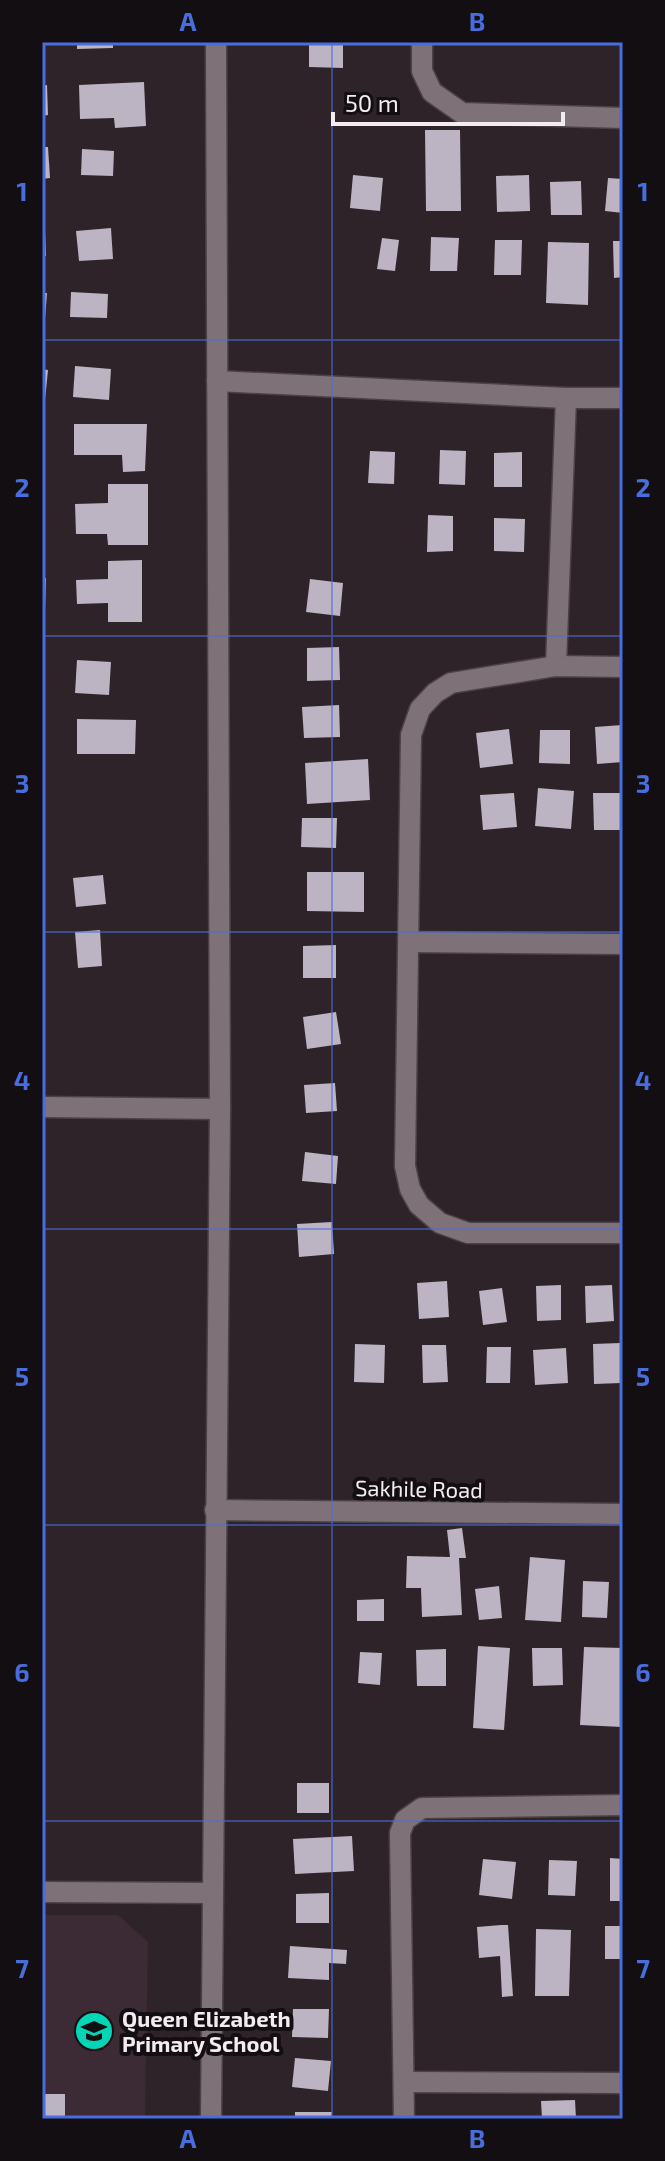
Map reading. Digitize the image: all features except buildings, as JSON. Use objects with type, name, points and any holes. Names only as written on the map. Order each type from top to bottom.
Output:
[{"type":"street","points":[[211,2119],[220,1109],[216,42]]},
{"type":"street","points":[[422,42],[422,71],[432,92],[462,113],[623,118]]},
{"type":"street","points":[[217,381],[623,398]]},
{"type":"street","points":[[556,666],[566,398]]},
{"type":"street","points":[[623,667],[556,666],[451,683],[435,693],[420,709],[411,735],[405,1166],[410,1189],[419,1205],[440,1223],[468,1233],[623,1233]]},
{"type":"street","points":[[409,942],[623,944]]},
{"type":"street","points":[[42,1107],[220,1109]]},
{"type":"street","name":"Sakhile Road","points":[[215,1510],[623,1514]]},
{"type":"street","points":[[404,2119],[400,1833],[405,1820],[412,1812],[422,1808],[623,1805]]},
{"type":"street","points":[[42,1892],[212,1893]]},
{"type":"street","points":[[404,2082],[623,2083]]},
{"type":"shaded area","name":"Queen Elizabeth Primary School","points":[[42,1915],[118,1915],[148,1942],[145,2119],[42,2119]]},
{"type":"place","name":"Queen Elizabeth Primary School","points":[[94,2031]]}]
